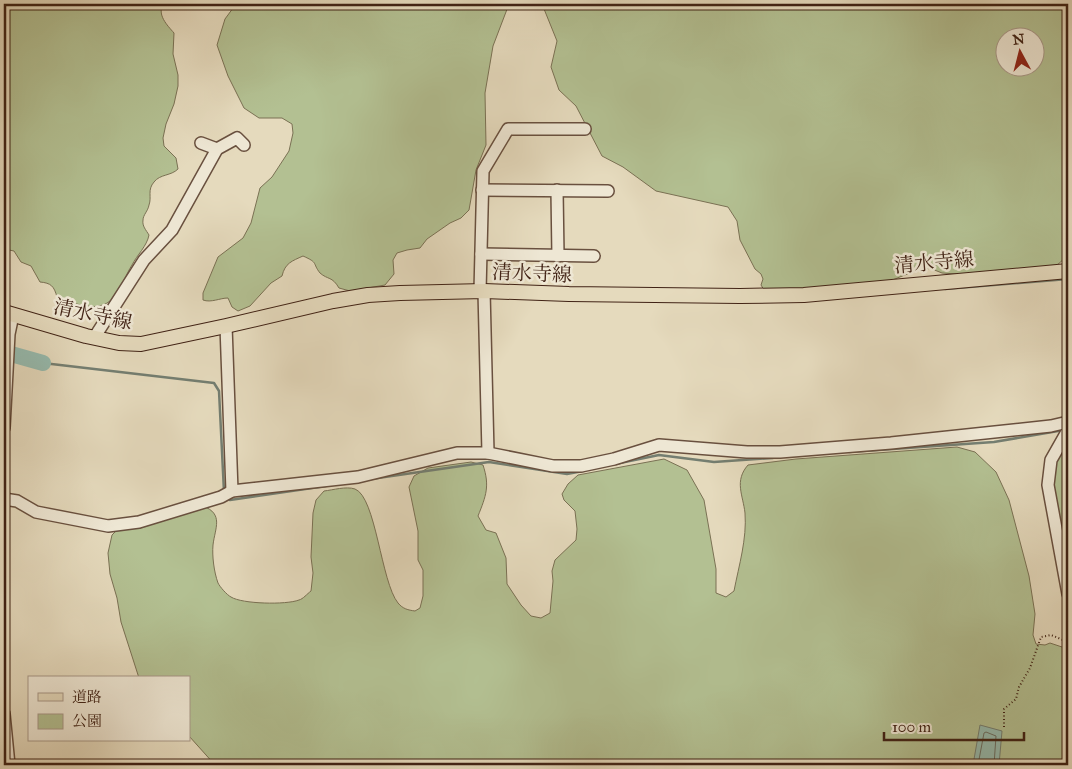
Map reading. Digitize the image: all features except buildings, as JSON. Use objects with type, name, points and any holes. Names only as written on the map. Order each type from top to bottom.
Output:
[{"type":"main road","name":"清水寺線","points":[[8,314],[94,338],[119,343],[140,344],[368,295],[482,291],[578,294],[804,295],[1068,271]]},
{"type":"street","points":[[488,454],[481,254],[483,171],[508,129],[585,129]]},
{"type":"street","points":[[94,338],[144,260],[172,230],[218,148],[238,137]]},
{"type":"street","points":[[201,143],[218,148]]},
{"type":"street","points":[[482,190],[608,191]]},
{"type":"street","points":[[557,190],[558,256]]},
{"type":"street","points":[[481,254],[594,256]]},
{"type":"street","points":[[4,428],[10,334],[8,314]]},
{"type":"street","points":[[226,326],[232,491]]},
{"type":"street","points":[[4,499],[17,501],[36,512],[108,526],[140,522],[221,497],[232,491],[358,477],[457,453],[488,454],[553,466],[580,466],[614,459],[659,445],[747,452],[780,452],[891,443],[1051,426],[1068,422]]},
{"type":"street","points":[[1068,430],[1050,460],[1048,485],[1068,594]]},
{"type":"street","points":[[4,714],[10,765]]},
{"type":"path","points":[[1004,726],[1004,710],[1016,699],[1019,687],[1030,668],[1041,637],[1051,635],[1068,642]]},
{"type":"green space","points":[[4,4],[163,4],[161,8],[162,16],[174,33],[173,54],[178,75],[178,86],[163,138],[164,146],[176,158],[178,169],[156,179],[152,185],[150,202],[143,220],[149,235],[148,239],[115,296],[100,306],[85,306],[57,297],[52,286],[40,282],[31,266],[21,262],[14,251],[9,250],[4,253]]},
{"type":"green space","points":[[236,4],[509,4],[493,46],[485,93],[486,145],[476,170],[469,210],[461,218],[450,223],[427,239],[420,248],[397,253],[393,260],[394,274],[385,285],[350,291],[339,288],[332,280],[320,273],[313,262],[303,256],[287,265],[282,276],[271,283],[250,306],[238,311],[232,307],[228,298],[203,300],[203,293],[218,257],[243,238],[251,223],[260,188],[272,177],[289,151],[293,133],[292,124],[282,118],[259,118],[244,108],[228,76],[217,45],[225,19]]},
{"type":"green space","points":[[542,4],[1068,4],[1068,249],[1065,258],[1056,266],[970,275],[942,273],[922,268],[890,281],[794,291],[764,290],[761,285],[763,279],[761,274],[755,269],[740,240],[737,221],[728,207],[656,191],[623,167],[602,156],[576,106],[559,90],[551,67],[557,41]]},
{"type":"green space","points":[[1068,438],[1068,578],[1051,488],[1058,449]]},
{"type":"green space","points":[[957,447],[975,452],[996,472],[1009,500],[1029,576],[1035,614],[1033,635],[1036,644],[1045,645],[1050,643],[1068,649],[1068,765],[215,765],[190,737],[190,676],[138,676],[121,622],[110,574],[108,553],[112,535],[119,528],[203,506],[210,509],[216,517],[217,522],[213,545],[215,574],[220,587],[226,593],[231,597],[244,601],[264,603],[284,603],[299,600],[311,591],[313,573],[311,557],[313,513],[316,500],[324,491],[351,488],[362,495],[368,507],[392,592],[402,607],[415,611],[420,608],[423,596],[423,570],[418,560],[418,531],[409,487],[414,476],[428,468],[471,462],[483,465],[487,485],[478,516],[486,530],[496,533],[506,558],[507,584],[531,616],[541,618],[550,613],[552,571],[555,560],[576,540],[575,511],[564,500],[562,494],[568,484],[578,475],[664,459],[687,470],[704,500],[716,569],[716,593],[726,597],[734,591],[745,532],[745,513],[740,482],[744,471],[748,465],[796,459]]},
{"type":"water","points":[[980,725],[1002,731],[999,765],[973,765]]},
{"type":"waterway","points":[[945,289],[1068,279]]},
{"type":"waterway","points":[[4,352],[43,363]]},
{"type":"waterway","points":[[43,363],[214,383],[219,391],[224,492]]},
{"type":"waterway","points":[[849,452],[994,442],[1064,430]]},
{"type":"waterway","points":[[615,464],[659,455],[714,462],[773,458]]},
{"type":"waterway","points":[[371,479],[489,462],[567,474],[583,471]]},
{"type":"waterway","points":[[227,496],[230,500],[326,486]]}]
